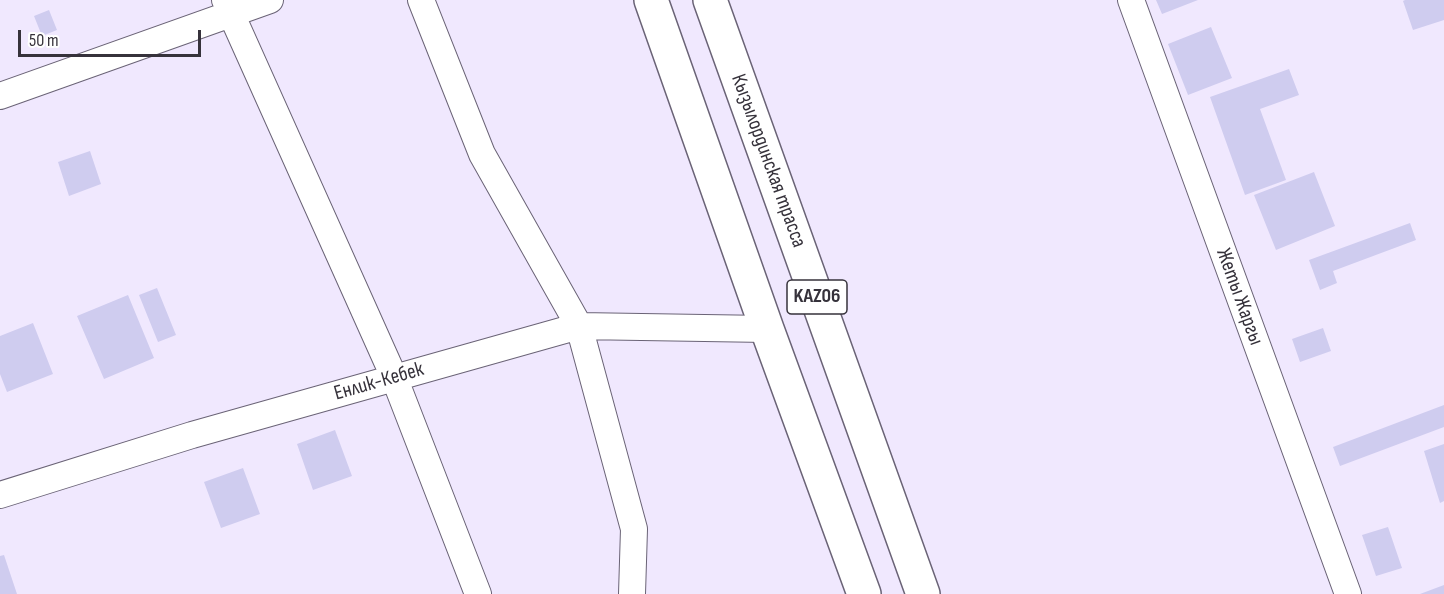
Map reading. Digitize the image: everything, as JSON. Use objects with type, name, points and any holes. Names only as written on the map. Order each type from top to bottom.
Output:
[{"type":"highway","name":"KАZ06","points":[[651,0],[767,329],[864,594]]},
{"type":"highway","name":"Кызылординская трасса","points":[[710,0],[923,594]]},
{"type":"street","points":[[0,96],[228,7],[270,0]]},
{"type":"street","points":[[421,0],[482,154],[579,326],[634,529],[632,594]]},
{"type":"street","name":"Жеты Жаргы","points":[[1131,0],[1347,594]]},
{"type":"street","points":[[228,7],[394,377],[478,594]]},
{"type":"street","name":"Енлик-Кебек","points":[[0,495],[192,435],[579,326],[767,329]]},
{"type":"building","points":[[1156,0],[1198,0],[1162,14]]},
{"type":"building","points":[[1444,0],[1444,20],[1413,30],[1403,1]]},
{"type":"building","points":[[49,10],[57,30],[42,36],[34,16]]},
{"type":"building","points":[[1211,27],[1232,78],[1188,95],[1168,44]]},
{"type":"building","points":[[1289,69],[1299,95],[1260,109],[1286,180],[1245,195],[1210,97]]},
{"type":"building","points":[[90,151],[101,184],[69,196],[58,162]]},
{"type":"building","points":[[1314,172],[1335,226],[1276,250],[1254,195]]},
{"type":"building","points":[[1410,223],[1416,240],[1333,271],[1337,283],[1320,290],[1309,260]]},
{"type":"building","points":[[157,288],[176,335],[158,342],[139,295]]},
{"type":"building","points":[[128,295],[154,358],[104,379],[77,316]]},
{"type":"building","points":[[33,323],[53,374],[7,392],[0,374],[0,336]]},
{"type":"building","points":[[1323,328],[1331,351],[1300,362],[1292,339]]},
{"type":"building","points":[[1444,405],[1444,427],[1340,466],[1333,447]]},
{"type":"building","points":[[335,430],[352,476],[313,490],[297,444]]},
{"type":"building","points":[[1444,444],[1444,501],[1440,503],[1424,451]]},
{"type":"building","points":[[243,468],[260,514],[221,528],[204,482]]},
{"type":"building","points":[[1388,527],[1402,568],[1376,576],[1362,535]]},
{"type":"building","points":[[4,555],[17,594],[0,594],[0,556]]},
{"type":"building","points":[[1444,585],[1444,594],[1420,594]]}]
